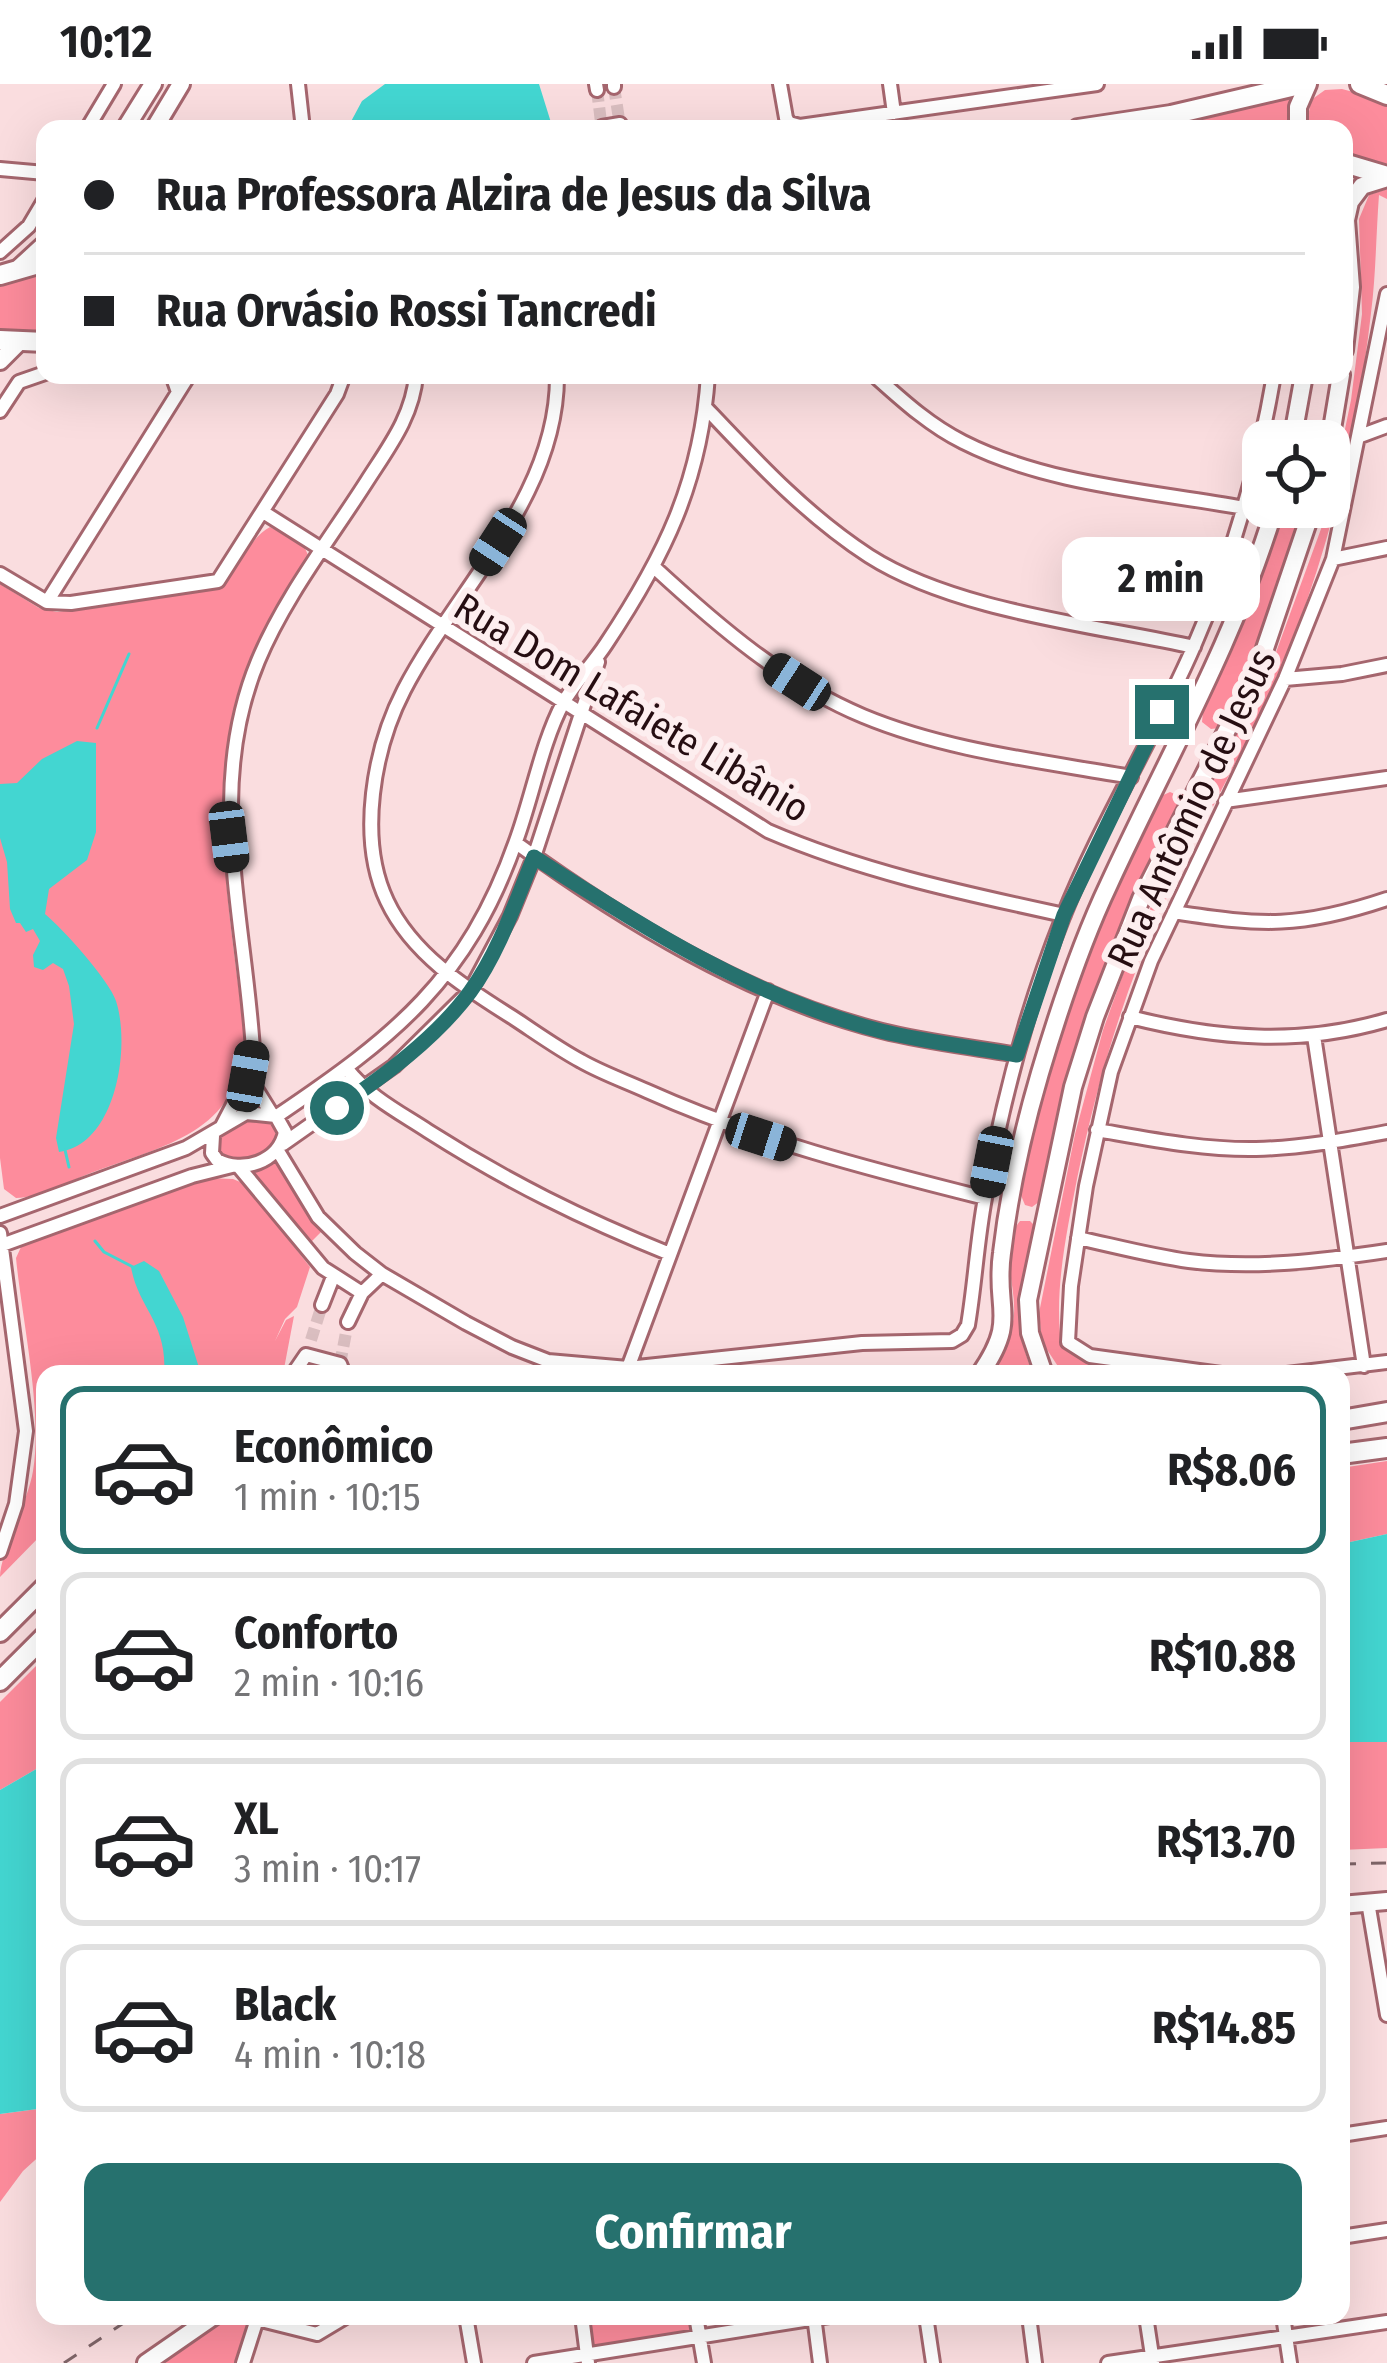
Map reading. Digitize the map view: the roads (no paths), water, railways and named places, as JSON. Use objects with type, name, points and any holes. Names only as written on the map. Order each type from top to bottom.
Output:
[{"type":"main road","points":[[1138,120],[1305,84]]},
{"type":"main road","points":[[1353,166],[1387,177]]},
{"type":"main road","points":[[0,275],[36,264]]},
{"type":"main road","points":[[1350,1418],[1387,1412]]},
{"type":"main road","points":[[1350,1453],[1387,1448]]},
{"type":"main road","points":[[0,1632],[36,1596]]},
{"type":"main road","points":[[0,1681],[36,1645]]},
{"type":"street","points":[[92,120],[115,84]]},
{"type":"street","points":[[131,120],[153,84]]},
{"type":"street","points":[[159,120],[181,84]]},
{"type":"street","points":[[298,84],[302,120]]},
{"type":"street","points":[[780,84],[788,120]]},
{"type":"street","points":[[890,84],[894,112]]},
{"type":"street","points":[[840,120],[1008,90],[1097,84]]},
{"type":"street","points":[[1298,120],[1305,84]]},
{"type":"street","points":[[0,169],[36,172]]},
{"type":"street","points":[[1353,198],[1362,186],[1387,177]]},
{"type":"street","points":[[0,252],[36,214]]},
{"type":"street","points":[[20,267],[36,252]]},
{"type":"street","name":"Rua Antômio de Jesus","points":[[1156,1365],[1090,1356],[1073,1348],[1066,1334],[1097,1130],[1130,1017],[1174,911],[1285,679],[1333,559],[1387,294]]},
{"type":"street","points":[[0,361],[9,342]]},
{"type":"street","points":[[0,411],[19,382],[36,375]]},
{"type":"street","points":[[175,384],[178,392]]},
{"type":"street","points":[[47,602],[183,384]]},
{"type":"street","points":[[0,574],[47,602],[71,603],[218,581],[341,384]]},
{"type":"street","points":[[362,1293],[333,1277],[236,1167],[217,1160],[211,1144],[248,1076],[253,1050],[229,837],[235,743],[257,662],[402,426],[414,384]]},
{"type":"street","points":[[556,384],[552,432],[542,462],[498,542],[407,685],[381,744],[372,818],[386,899],[410,937],[448,975],[584,1063],[719,1123],[844,1163],[985,1198]]},
{"type":"street","points":[[0,1216],[217,1131],[246,1113],[274,1115],[347,1069],[415,1013],[448,975],[491,902],[516,843],[562,704],[655,568],[680,513],[707,384]]},
{"type":"street","points":[[885,384],[934,425],[1008,461],[1242,508]]},
{"type":"street","points":[[1266,420],[1272,384]]},
{"type":"street","points":[[1296,420],[1302,384]]},
{"type":"street","points":[[1334,420],[1340,384]]},
{"type":"street","points":[[706,408],[799,503],[872,558],[906,575],[972,600],[1194,647]]},
{"type":"street","points":[[1360,436],[1387,427]]},
{"type":"street","name":"Rua Dom Lafaiete Libânio","points":[[263,512],[768,831],[824,855],[928,885],[1064,915]]},
{"type":"street","points":[[655,1365],[862,1342],[952,1341],[966,1331],[985,1198],[1017,1055],[1064,915],[1194,647],[1242,514]]},
{"type":"street","points":[[987,1365],[998,1350],[1005,1324],[1001,1275],[1012,1197],[1037,1082],[1060,1008],[1108,884],[1248,591],[1268,528]]},
{"type":"street","points":[[1041,1365],[1028,1317],[1073,1088],[1095,1017],[1141,899],[1258,669],[1307,528]]},
{"type":"street","points":[[1333,559],[1387,548]]},
{"type":"street","points":[[655,568],[761,658],[861,715],[943,741],[1131,777]]},
{"type":"street","points":[[2,1245],[192,1176],[255,1164],[364,1090],[431,1033],[470,991],[510,916],[603,649]]},
{"type":"street","points":[[1285,679],[1387,665]]},
{"type":"street","points":[[1184,733],[1205,732],[1217,748]]},
{"type":"street","points":[[1163,774],[1175,789],[1196,790]]},
{"type":"street","points":[[1225,801],[1387,778]]},
{"type":"street","points":[[516,843],[650,931],[768,991],[880,1030],[1017,1055]]},
{"type":"street","points":[[1174,911],[1289,924],[1343,914],[1387,899]]},
{"type":"street","points":[[629,1365],[768,991]]},
{"type":"street","points":[[1130,1017],[1220,1037],[1314,1036],[1387,1020]]},
{"type":"street","points":[[1314,1036],[1364,1366]]},
{"type":"street","points":[[347,1069],[364,1090],[495,1174],[577,1217],[670,1254]]},
{"type":"street","points":[[248,1076],[285,1132],[280,1147],[319,1217],[382,1274],[512,1348],[548,1361],[594,1365]]},
{"type":"street","points":[[1097,1130],[1181,1144],[1255,1149],[1387,1132]]},
{"type":"street","points":[[1012,1197],[1028,1210],[1049,1205]]},
{"type":"street","points":[[1008,1223],[1028,1217],[1045,1230]]},
{"type":"street","points":[[310,1250],[319,1237],[332,1231]]},
{"type":"street","points":[[0,1233],[26,1451],[0,1552]]},
{"type":"street","points":[[1078,1238],[1188,1261],[1256,1264],[1387,1251]]},
{"type":"street","points":[[348,1322],[362,1293],[382,1274]]},
{"type":"street","points":[[322,1305],[333,1277]]},
{"type":"street","points":[[299,1365],[310,1340]]},
{"type":"street","points":[[0,1357],[17,1355]]},
{"type":"street","points":[[306,1355],[340,1365]]},
{"type":"street","points":[[1350,1367],[1387,1362]]},
{"type":"street","points":[[1377,1902],[1387,2015]]},
{"type":"street","points":[[1350,2134],[1387,2128]]},
{"type":"street","points":[[1350,2236],[1387,2230]]},
{"type":"street","points":[[1108,2363],[1387,2322]]},
{"type":"street","points":[[146,2363],[201,2325]]},
{"type":"street","points":[[243,2363],[255,2325]]},
{"type":"street","points":[[286,2325],[317,2334],[332,2325]]},
{"type":"street","points":[[468,2325],[474,2363]]},
{"type":"street","points":[[583,2325],[588,2358]]},
{"type":"street","points":[[697,2325],[704,2363]]},
{"type":"street","points":[[534,2363],[588,2358],[768,2325]]},
{"type":"street","points":[[819,2325],[820,2363]]},
{"type":"street","points":[[927,2325],[933,2363]]},
{"type":"street","points":[[1030,2325],[1035,2363]]},
{"type":"street","points":[[1147,2325],[1152,2360]]},
{"type":"street","points":[[1284,2325],[1291,2363]]},
{"type":"water","points":[[385,84],[539,84],[550,120],[352,120],[362,101]]},
{"type":"water","points":[[77,741],[96,743],[96,832],[87,860],[49,889],[45,914],[85,955],[112,992],[120,1020],[120,1067],[106,1113],[94,1132],[59,1152],[56,1138],[74,1024],[69,986],[63,969],[53,963],[43,970],[34,967],[33,955],[40,941],[33,929],[26,932],[16,923],[10,909],[0,838],[0,784],[17,783],[42,759]]},
{"type":"water","points":[[144,1261],[159,1271],[183,1317],[198,1365],[164,1365],[162,1342],[131,1267]]},
{"type":"water","points":[[1387,1534],[1387,1742],[1350,1742],[1350,1542]]},
{"type":"water","points":[[36,1769],[36,2109],[0,2114],[0,1790]]},
{"type":"waterway","points":[[97,728],[129,654]]},
{"type":"waterway","points":[[65,1150],[69,1167]]},
{"type":"waterway","points":[[95,1241],[104,1252],[133,1267]]},
{"type":"tunnel","points":[[614,87],[619,119]]},
{"type":"tunnel","points":[[597,90],[601,120]]},
{"type":"tunnel","points":[[311,1340],[322,1305]]},
{"type":"tunnel","points":[[340,1364],[348,1322]]},
{"type":"railway","points":[[1350,1864],[1387,1863]]},
{"type":"railway","points":[[64,2363],[121,2325]]}]
